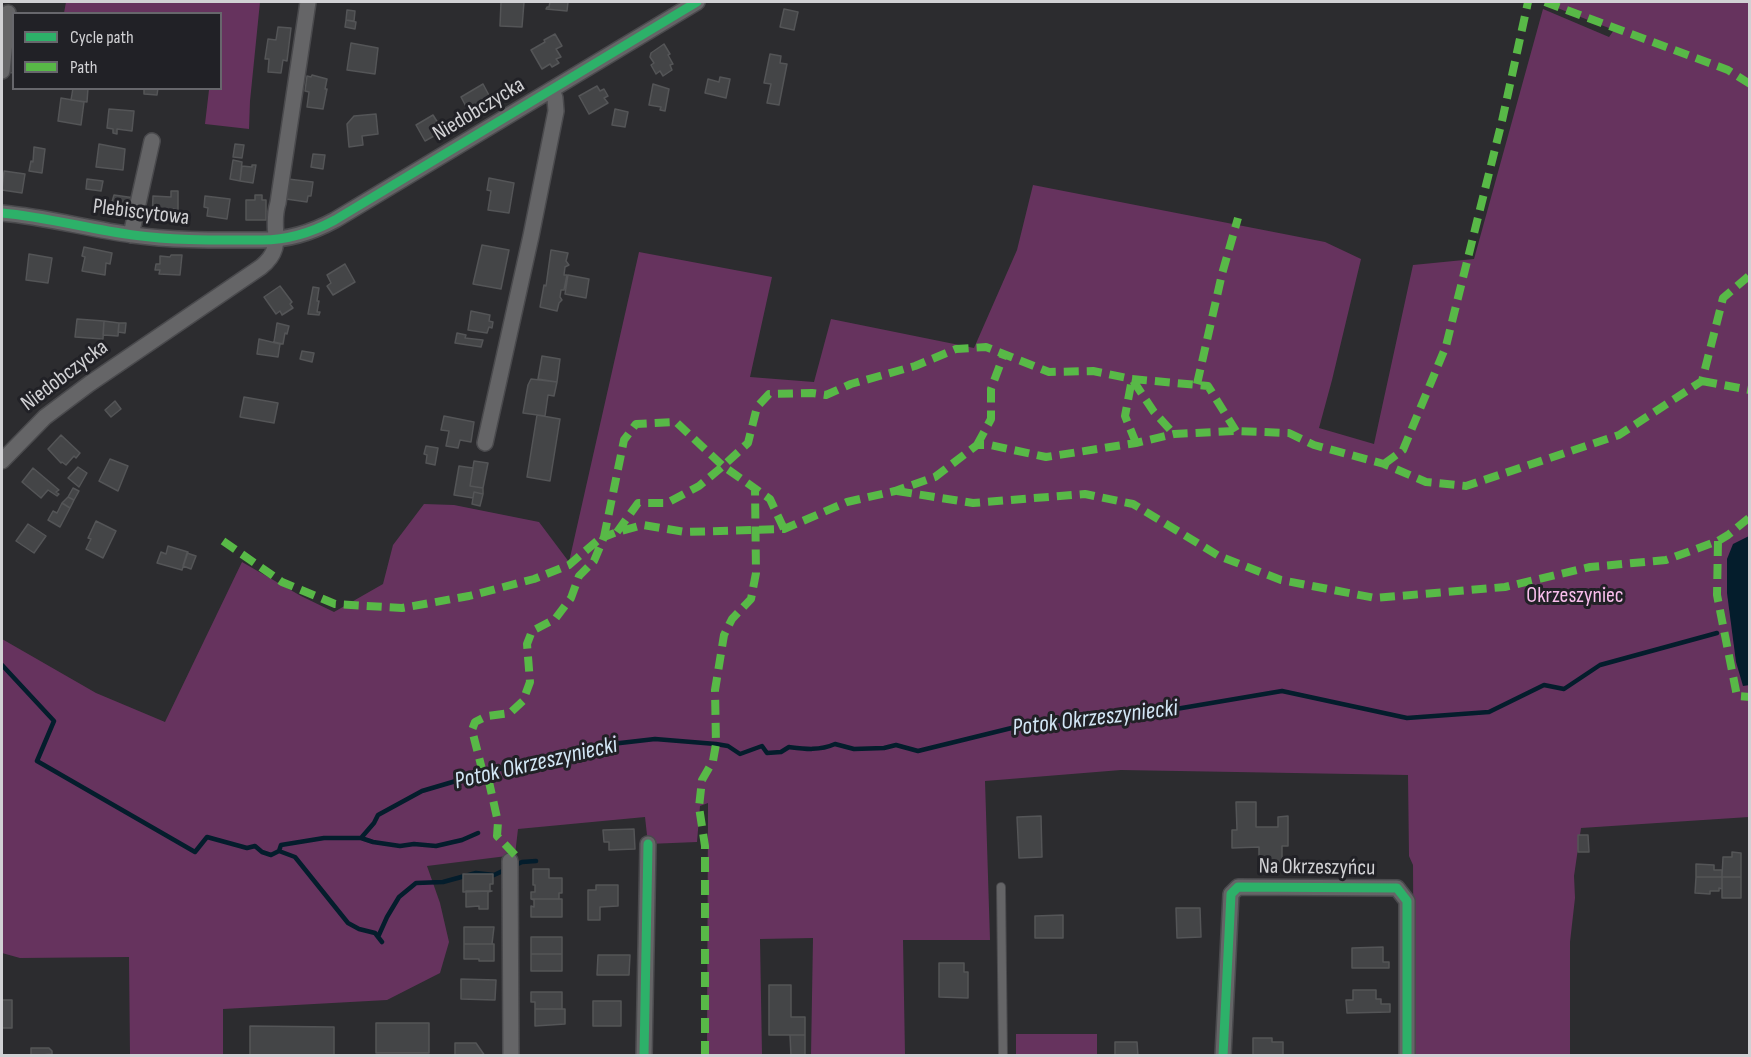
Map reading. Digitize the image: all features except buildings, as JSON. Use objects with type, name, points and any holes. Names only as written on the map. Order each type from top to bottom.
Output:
[{"type":"street","points":[[276,240],[275,213],[308,2]]},
{"type":"street","name":"Niedobczycka","points":[[2,461],[45,417],[89,384],[266,263],[273,254],[276,240],[296,237],[325,225],[697,2]]},
{"type":"street","points":[[2,71],[8,13]]},
{"type":"street","name":"Niedobczycka","points":[[485,443],[556,111],[552,89]]},
{"type":"street","name":"Plebiscytowa","points":[[130,235],[153,141]]},
{"type":"street","name":"Plebiscytowa","points":[[2,213],[68,222],[130,235],[187,240],[276,240]]},
{"type":"street","points":[[644,1056],[648,844]]},
{"type":"street","points":[[510,861],[511,1056]]},
{"type":"street","name":"Na Okrzeszyńcu","points":[[1223,1056],[1231,894],[1238,887],[1397,888],[1407,901],[1407,1056]]},
{"type":"lane","points":[[1001,886],[1003,1056]]},
{"type":"green space","points":[[66,2],[260,2],[249,129],[205,124],[209,90],[222,90],[222,12],[64,12]]},
{"type":"green space","name":"Okrzeszyniec","points":[[1542,2],[1749,2],[1749,817],[1581,828],[1574,876],[1575,898],[1570,942],[1570,1055],[1414,1055],[1413,865],[1409,856],[1408,775],[1121,770],[985,781],[990,940],[903,940],[905,1055],[811,1055],[813,938],[760,939],[762,1055],[707,1055],[708,803],[700,806],[697,842],[648,844],[645,817],[518,829],[515,855],[427,866],[440,903],[449,942],[440,973],[387,1000],[223,1009],[223,1055],[130,1055],[129,957],[20,958],[2,953],[2,639],[96,693],[165,722],[242,562],[334,612],[383,584],[393,545],[424,504],[454,505],[539,522],[569,562],[639,252],[772,277],[750,377],[814,382],[831,319],[974,348],[1017,250],[1033,185],[1325,242],[1361,259],[1319,428],[1374,444],[1413,265],[1474,259],[1543,9],[1609,37],[1614,30]]},
{"type":"green space","points":[[1016,1034],[1097,1034],[1097,1055],[1016,1055]]},
{"type":"water","points":[[1749,536],[1750,685],[1743,686],[1736,662],[1727,593],[1727,559],[1733,544]]},
{"type":"waterway","name":"Potok Okrzeszyniecki","points":[[2,665],[54,721],[37,761],[195,852],[207,837],[247,848],[255,846],[271,855],[279,851],[281,845],[324,838],[361,838],[378,815],[422,791],[483,773],[594,746],[655,739],[728,746],[740,754],[762,746],[767,753],[781,752],[789,747],[818,749],[835,744],[854,749],[884,748],[896,745],[918,751],[1036,722],[1123,718],[1282,691],[1407,718],[1489,712],[1544,685],[1564,689],[1600,665],[1717,633]]},
{"type":"waterway","points":[[361,838],[400,846],[414,844],[436,846],[462,840],[478,833]]},
{"type":"waterway","points":[[279,851],[295,857],[348,923],[359,929],[375,933],[382,942]]},
{"type":"waterway","points":[[378,937],[399,897],[416,883],[443,882],[476,873],[494,875],[522,862],[536,861]]},
{"type":"marked path","points":[[1384,464],[1403,450],[1446,346],[1502,121],[1528,2]]},
{"type":"marked path","points":[[1545,2],[1728,70],[1750,84]]},
{"type":"marked path","points":[[1197,384],[1222,274],[1238,218]]},
{"type":"marked path","points":[[515,855],[497,836],[498,822],[489,782],[483,773],[472,730],[475,722],[487,716],[510,713],[523,701],[530,682],[527,644],[532,631],[555,619],[571,598],[579,576],[594,561],[604,537],[643,525],[685,532],[784,529],[847,502],[895,491],[935,477],[977,445],[990,445],[1046,457],[1136,443],[1174,434],[1236,431],[1289,433],[1314,445],[1384,464],[1426,482],[1466,486],[1619,435],[1702,381],[1723,298],[1750,275]]},
{"type":"marked path","points":[[617,532],[638,503],[667,503],[699,486],[723,466],[748,443],[757,407],[769,394],[826,395],[851,384],[915,366],[956,349],[986,347],[1049,372],[1093,371],[1132,379],[1208,386],[1236,431]]},
{"type":"marked path","points":[[977,445],[991,419],[991,389],[1004,354]]},
{"type":"marked path","points":[[1136,443],[1125,416],[1132,379],[1154,412],[1174,434]]},
{"type":"marked path","points":[[1702,381],[1750,390]]},
{"type":"marked path","points":[[223,541],[282,582],[335,604],[402,608],[469,596],[534,579],[569,565],[604,537],[624,440],[636,424],[676,422],[723,466],[770,499],[784,529]]},
{"type":"marked path","points":[[705,1056],[705,846],[699,807],[702,780],[713,761],[716,744],[715,690],[724,635],[732,619],[751,599],[756,573],[755,488]]},
{"type":"marked path","points":[[897,491],[973,503],[1085,494],[1133,504],[1219,556],[1281,580],[1375,598],[1505,587],[1590,567],[1666,560],[1718,541],[1750,517]]},
{"type":"marked path","points":[[1718,541],[1717,595],[1737,696],[1750,697]]},
{"type":"cycle path","points":[[2,213],[149,237],[262,240],[300,235],[335,220],[697,2]]},
{"type":"cycle path","points":[[644,1056],[648,844]]},
{"type":"cycle path","points":[[1223,1056],[1231,894],[1238,887],[1397,888],[1407,901],[1407,1056]]}]
